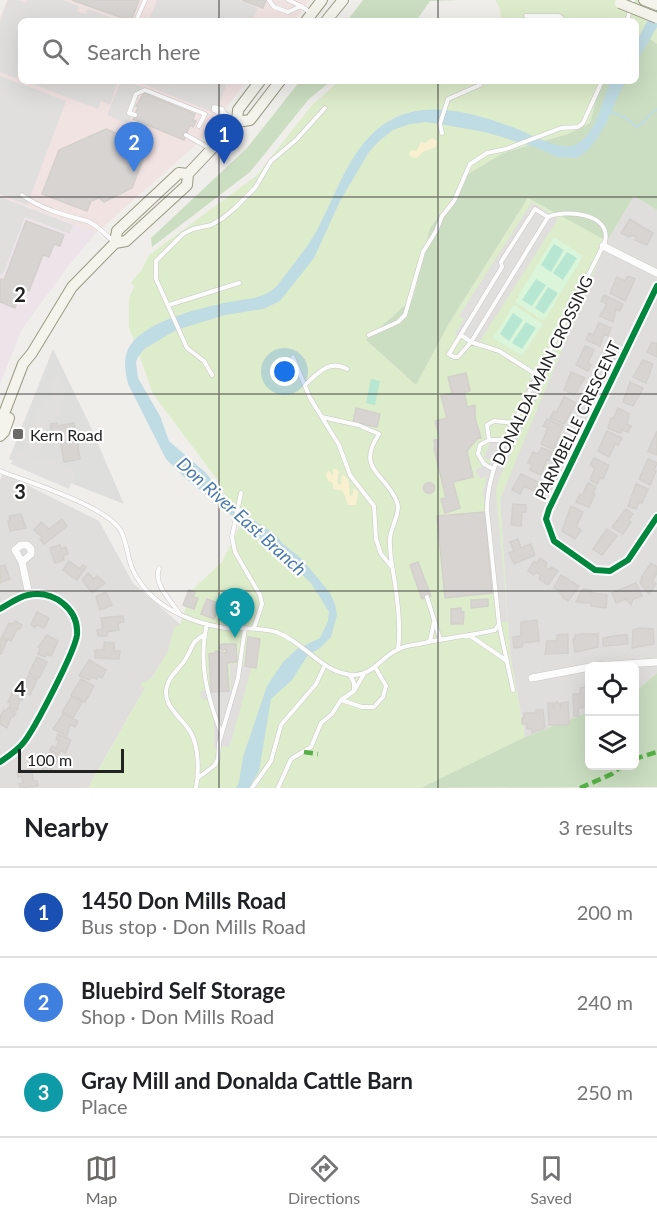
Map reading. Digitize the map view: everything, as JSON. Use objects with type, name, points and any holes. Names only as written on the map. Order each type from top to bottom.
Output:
[{"type":"main road","points":[[313,18],[322,0]]},
{"type":"main road","points":[[328,18],[343,0]]},
{"type":"main road","points":[[644,0],[657,5]]},
{"type":"main road","points":[[616,2],[657,18]]},
{"type":"main road","points":[[0,424],[23,364],[72,287],[115,243],[126,241],[187,185],[188,174],[237,122],[238,111],[258,84]]},
{"type":"main road","points":[[237,122],[250,120],[273,84]]},
{"type":"main road","points":[[0,436],[4,432],[29,367],[32,353]]},
{"type":"street","points":[[603,246],[657,273]]},
{"type":"street","name":"PARMBELLE CRESCENT","points":[[657,286],[546,519],[554,541],[595,570],[610,571],[628,560],[657,516]]},
{"type":"street","points":[[22,562],[28,595]]},
{"type":"street","points":[[0,609],[28,595],[45,595],[62,602],[69,608],[76,624],[76,642],[31,732],[19,748],[0,762]]},
{"type":"street","points":[[639,663],[657,662]]},
{"type":"street","points":[[532,678],[585,668]]},
{"type":"lane","points":[[137,18],[145,0]]},
{"type":"lane","points":[[269,0],[274,7],[288,12],[301,6]]},
{"type":"lane","points":[[288,0],[301,6]]},
{"type":"lane","points":[[298,0],[311,18]]},
{"type":"lane","points":[[628,18],[633,0]]},
{"type":"lane","points":[[526,16],[559,15],[562,18]]},
{"type":"lane","points":[[442,133],[440,124],[448,99],[480,84]]},
{"type":"lane","points":[[369,335],[398,322],[405,315],[423,252],[442,216],[454,201],[470,164],[487,153],[516,146],[561,128],[578,127],[584,123],[601,84]]},
{"type":"lane","points":[[135,115],[129,113],[136,94],[145,90],[205,114],[199,126]]},
{"type":"lane","points":[[212,375],[204,362],[187,348],[156,279],[156,261],[183,234],[211,225],[223,218],[255,188],[271,161],[296,140],[325,108]]},
{"type":"lane","points":[[224,113],[237,122]]},
{"type":"lane","points":[[186,135],[212,150]]},
{"type":"lane","points":[[22,195],[34,203],[79,220],[89,221],[115,243]]},
{"type":"lane","points":[[548,218],[535,209],[501,262],[502,267],[449,354],[458,357],[471,342],[548,218],[557,213],[594,218],[602,224],[607,234],[603,246]]},
{"type":"lane","name":"DONALDA MAIN CROSSING","points":[[513,690],[499,624],[487,510],[488,493],[493,469],[505,440],[603,246]]},
{"type":"lane","points":[[169,305],[239,283]]},
{"type":"lane","points":[[461,335],[471,342],[499,351],[537,375]]},
{"type":"lane","points":[[293,357],[305,385],[339,445],[350,475],[374,506],[376,539],[381,554],[392,566]]},
{"type":"lane","points":[[305,385],[324,367],[333,365],[347,369]]},
{"type":"lane","points":[[322,417],[358,425],[379,434],[373,442],[370,463],[398,505],[390,538],[398,649]]},
{"type":"lane","points":[[489,440],[487,425],[494,421],[514,423]]},
{"type":"lane","points":[[493,469],[484,464],[478,454],[480,446],[489,440],[505,440]]},
{"type":"lane","points":[[0,471],[82,503],[110,519],[120,531],[131,566],[138,579],[158,601],[179,614],[207,624],[274,632],[293,641],[333,670],[350,675],[364,674]]},
{"type":"lane","points":[[241,495],[232,537],[235,552],[260,595],[262,604],[254,628]]},
{"type":"lane","points":[[159,568],[158,581],[179,614]]},
{"type":"lane","points":[[427,597],[441,639]]},
{"type":"lane","points":[[429,641],[434,622]]},
{"type":"lane","points":[[207,624],[202,645],[206,693],[221,733]]},
{"type":"lane","points":[[278,788],[291,759],[311,747],[321,723],[332,714],[341,700],[354,691],[364,674],[398,649],[429,641],[494,631],[499,624]]},
{"type":"lane","points":[[198,778],[218,761],[221,733],[238,678],[245,628]]},
{"type":"lane","points":[[469,634],[507,661]]},
{"type":"lane","points":[[196,788],[198,778],[193,736],[167,702],[166,693],[167,685],[184,661],[193,642],[204,636]]},
{"type":"lane","points":[[252,788],[271,761],[281,725],[316,684],[325,665]]},
{"type":"lane","points":[[341,700],[362,707],[374,708],[383,697],[386,686],[375,667]]},
{"type":"lane","points":[[350,675],[354,683],[354,691]]},
{"type":"shaded area","points":[[7,0],[310,0],[296,18],[18,18],[18,84],[245,84],[198,143],[96,233],[0,196],[0,17]]},
{"type":"shaded area","points":[[8,0],[19,0],[26,3],[28,0],[63,0],[79,6],[77,11],[82,13],[86,14],[88,9],[113,18],[18,18],[18,79],[0,72],[0,21]]},
{"type":"shaded area","points":[[157,0],[239,0],[258,8],[253,18],[150,18]]},
{"type":"shaded area","points":[[0,76],[66,101],[27,205],[0,194]]},
{"type":"shaded area","points":[[33,84],[117,84],[110,105],[101,101],[98,109]]},
{"type":"shaded area","points":[[120,84],[134,84],[142,87],[128,124],[107,115]]},
{"type":"shaded area","points":[[143,84],[227,84],[215,113]]},
{"type":"shaded area","points":[[0,196],[96,233],[69,265],[22,329],[0,384]]},
{"type":"shaded area","points":[[634,196],[657,210],[657,673],[639,689],[639,662],[585,662],[585,714],[525,737],[510,654],[500,499],[533,412],[607,241]]},
{"type":"shaded area","points":[[0,197],[73,225],[70,234],[25,217],[3,274],[0,275]]},
{"type":"shaded area","points":[[532,202],[558,219],[476,347],[455,334],[464,319],[459,316]]},
{"type":"shaded area","points":[[53,349],[88,421],[124,504],[9,459]]},
{"type":"shaded area","points":[[53,377],[63,379],[61,389],[67,391],[54,422],[48,420],[43,434],[48,436],[39,458],[33,456],[39,461],[41,455],[76,471],[69,489],[11,464],[17,450],[23,453],[30,446],[25,443],[44,398],[50,399],[53,391],[48,388]]},
{"type":"shaded area","points":[[531,379],[543,385],[530,413],[519,408]]},
{"type":"shaded area","points":[[510,421],[524,426],[498,481],[496,493],[508,622],[497,622],[483,492],[487,476],[480,479],[475,470],[490,463],[491,460],[484,458],[489,445],[494,437],[503,437]]},
{"type":"shaded area","points":[[3,473],[99,521],[133,583],[180,624],[174,642],[88,788],[0,788],[0,480]]},
{"type":"shaded area","points":[[230,664],[252,666],[230,746],[214,748],[214,700],[201,699],[201,691],[231,690]]},
{"type":"green space","points":[[363,0],[458,0],[430,1],[418,18],[349,18]]},
{"type":"green space","points":[[495,0],[657,0],[657,44],[642,33],[639,38],[639,18],[501,18],[500,8]]},
{"type":"green space","points":[[642,33],[657,44],[657,210],[634,196],[607,241],[528,198],[448,325],[416,385],[366,340],[413,298],[430,228],[459,190],[468,174],[503,153],[568,134],[590,123],[600,84],[639,84],[639,38]]},
{"type":"green space","points":[[298,84],[327,84],[309,99],[250,172],[152,247],[151,238],[247,148]]},
{"type":"green space","points":[[336,84],[600,84],[590,123],[569,134],[503,153],[468,174],[459,190],[430,228],[413,298],[366,340],[416,385],[448,325],[529,197],[607,241],[500,499],[510,654],[525,737],[421,788],[88,788],[145,688],[141,686],[141,683],[152,678],[168,651],[174,628],[180,625],[191,591],[222,562],[239,527],[219,482],[153,394],[129,327],[129,298],[134,287],[131,282],[141,271],[149,255],[256,176],[312,105]]},
{"type":"green space","points":[[554,237],[583,256],[544,321],[515,302]]},
{"type":"green space","points":[[554,244],[564,250],[551,272],[541,265]]},
{"type":"green space","points":[[567,252],[577,258],[563,280],[553,273]]},
{"type":"green space","points":[[536,279],[546,285],[532,306],[522,300]]},
{"type":"green space","points":[[548,287],[558,293],[544,314],[535,308]]},
{"type":"green space","points":[[514,305],[543,324],[522,356],[493,338]]},
{"type":"green space","points":[[513,313],[523,320],[509,341],[500,334]]},
{"type":"green space","points":[[526,322],[536,328],[522,349],[512,343]]},
{"type":"green space","points":[[371,379],[380,381],[375,405],[366,403]]},
{"type":"green space","points":[[657,673],[657,787],[421,788],[525,737],[585,714],[585,770],[639,770],[639,689]]},
{"type":"sand","points":[[432,138],[437,141],[436,147],[423,152],[417,158],[409,155],[410,151],[417,150],[421,142],[425,143]]},
{"type":"sand","points":[[333,469],[339,472],[337,482],[339,485],[342,475],[347,478],[350,496],[353,494],[353,489],[357,490],[356,505],[348,505],[343,491],[333,489],[333,483],[328,481],[326,475],[328,470],[333,476]]},
{"type":"water","points":[[657,4],[657,27],[639,58],[639,37]]},
{"type":"water","name":"Don River East Branch","points":[[610,84],[624,84],[601,133],[594,143],[577,158],[557,157],[535,147],[485,132],[440,124],[426,122],[410,124],[393,130],[369,152],[340,201],[314,258],[280,301],[263,309],[225,315],[176,330],[144,349],[138,357],[136,362],[138,378],[160,416],[169,441],[205,472],[234,507],[276,535],[282,543],[302,559],[330,593],[335,604],[337,615],[331,637],[320,648],[308,655],[292,680],[271,699],[259,771],[249,788],[236,788],[243,757],[267,686],[283,662],[297,649],[320,638],[328,621],[329,612],[311,583],[290,563],[184,477],[166,459],[128,384],[125,364],[127,352],[133,341],[144,332],[172,318],[203,308],[260,296],[277,286],[313,237],[354,156],[376,131],[389,121],[420,110],[453,111],[502,123],[556,145],[571,146],[577,144],[590,132]]},
{"type":"building","points":[[72,0],[139,0],[132,18],[123,18]]},
{"type":"building","points":[[242,0],[266,0],[263,8]]},
{"type":"building","points":[[144,93],[195,114],[193,120],[196,121],[193,127],[190,125],[184,140],[133,119],[138,107],[136,106]]},
{"type":"building","points":[[106,129],[148,146],[132,188],[104,202],[99,198],[91,201],[87,211],[42,194],[59,150]]},
{"type":"building","points":[[630,219],[653,233],[647,245],[635,240],[637,237],[632,235],[629,237],[621,233]]},
{"type":"building","points":[[26,221],[64,235],[60,246],[54,244],[49,257],[43,255],[29,291],[22,288],[15,308],[0,302],[0,281],[4,280]]},
{"type":"building","points":[[628,276],[635,279],[625,301],[610,293],[617,277],[625,281]]},
{"type":"building","points":[[604,295],[623,304],[620,311],[616,309],[613,322],[600,316],[607,304],[601,301]]},
{"type":"building","points":[[599,323],[611,328],[608,336],[604,334],[600,346],[586,340],[589,333],[593,335]]},
{"type":"building","points":[[652,342],[657,343],[657,357],[647,352]]},
{"type":"building","points":[[585,346],[594,350],[588,363],[591,365],[588,371],[576,365]]},
{"type":"building","points":[[643,360],[653,364],[646,383],[633,377]]},
{"type":"building","points":[[571,372],[585,378],[574,395],[564,390]]},
{"type":"building","points":[[466,373],[470,391],[464,392],[467,407],[475,405],[475,418],[481,438],[477,439],[467,451],[473,477],[453,482],[460,508],[445,513],[441,499],[446,498],[434,448],[434,440],[440,439],[435,421],[447,418],[441,396],[452,393],[448,377]]},
{"type":"building","points":[[630,382],[643,388],[633,406],[623,402]]},
{"type":"building","points":[[564,397],[576,403],[564,424],[550,418],[554,411],[556,413]]},
{"type":"building","points":[[356,408],[380,414],[377,427],[353,422]]},
{"type":"building","points":[[618,408],[629,414],[627,424],[631,426],[628,432],[622,430],[621,433],[608,428]]},
{"type":"building","points":[[547,419],[563,426],[554,450],[541,444],[548,428],[543,426]]},
{"type":"building","points":[[57,423],[58,426],[74,423],[80,459],[64,462],[60,439],[56,440],[50,432],[51,424]]},
{"type":"building","points":[[607,431],[622,438],[618,445],[615,444],[609,457],[598,451]]},
{"type":"building","points":[[657,431],[657,455],[648,451]]},
{"type":"building","points":[[542,448],[552,452],[541,475],[530,470],[532,465],[528,463],[533,452],[538,454]]},
{"type":"building","points":[[594,458],[609,465],[603,479],[600,478],[597,484],[590,480],[595,468],[590,465]]},
{"type":"building","points":[[648,459],[657,463],[650,485],[639,479]]},
{"type":"building","points":[[521,474],[538,482],[534,491],[524,486],[520,494],[512,490]]},
{"type":"building","points":[[429,482],[435,488],[429,494],[423,488]]},
{"type":"building","points":[[588,483],[596,487],[589,507],[576,502]]},
{"type":"building","points":[[636,484],[648,489],[642,503],[639,502],[636,509],[628,506]]},
{"type":"building","points":[[513,504],[526,505],[526,512],[522,512],[521,526],[511,525]]},
{"type":"building","points":[[571,506],[583,512],[576,527],[581,530],[575,539],[562,531]]},
{"type":"building","points":[[626,509],[633,514],[623,534],[612,527]]},
{"type":"building","points":[[485,512],[492,593],[445,598],[437,516]]},
{"type":"building","points":[[21,514],[26,528],[10,531],[9,516]]},
{"type":"building","points":[[62,519],[67,526],[44,544],[40,539],[42,537],[34,530],[41,522],[49,529]]},
{"type":"building","points":[[607,529],[617,536],[602,555],[593,549]]},
{"type":"building","points":[[518,539],[521,548],[531,544],[535,555],[514,564],[509,553],[514,551],[510,542]]},
{"type":"building","points":[[60,545],[61,549],[66,547],[68,554],[63,556],[64,560],[55,563],[50,548]]},
{"type":"building","points":[[540,558],[547,563],[545,567],[558,571],[548,585],[539,579],[541,575],[536,572],[534,575],[528,571],[534,561],[537,563]]},
{"type":"building","points":[[69,561],[80,569],[83,565],[86,567],[77,580],[63,570]]},
{"type":"building","points":[[418,562],[431,596],[422,599],[410,565]]},
{"type":"building","points":[[651,563],[657,567],[657,573],[652,581],[656,584],[649,594],[640,583]]},
{"type":"building","points":[[5,565],[10,579],[0,583],[0,566]]},
{"type":"building","points":[[88,573],[94,579],[97,576],[105,583],[92,593],[82,580]]},
{"type":"building","points":[[561,575],[579,586],[568,601],[563,598],[561,591],[554,588]]},
{"type":"building","points":[[636,583],[642,596],[633,599],[631,605],[626,599],[616,603],[612,593]]},
{"type":"building","points":[[583,589],[591,590],[591,593],[607,595],[606,608],[591,606],[591,603],[576,602]]},
{"type":"building","points":[[189,590],[195,592],[193,597],[198,598],[194,609],[183,605]]},
{"type":"building","points":[[106,592],[112,605],[100,610],[96,597]]},
{"type":"building","points":[[207,599],[218,603],[219,607],[214,619],[201,614]]},
{"type":"building","points":[[488,599],[488,606],[471,608],[471,600]]},
{"type":"building","points":[[461,608],[461,612],[464,612],[463,624],[451,624],[451,609]]},
{"type":"building","points":[[37,612],[49,618],[44,628],[31,625]]},
{"type":"building","points":[[123,616],[124,622],[118,623],[119,630],[107,632],[107,636],[98,636],[97,630],[103,629],[101,618]]},
{"type":"building","points":[[537,620],[539,641],[522,643],[522,647],[514,648],[513,637],[521,636],[521,622]]},
{"type":"building","points":[[15,621],[22,625],[11,641],[2,637],[9,623],[13,624]]},
{"type":"building","points":[[653,629],[654,644],[632,648],[633,630]]},
{"type":"building","points":[[568,634],[568,653],[545,654],[547,641],[557,641],[557,635]]},
{"type":"building","points":[[598,634],[598,647],[575,652],[573,639],[575,635]]},
{"type":"building","points":[[47,635],[58,641],[51,656],[47,654],[45,657],[38,654],[40,649],[38,647]]},
{"type":"building","points":[[627,635],[628,644],[603,646],[603,638]]},
{"type":"building","points":[[248,637],[260,639],[256,668],[245,666]]},
{"type":"building","points":[[0,638],[7,641],[1,654],[0,654]]},
{"type":"building","points":[[104,642],[114,643],[114,651],[120,651],[119,659],[95,658],[95,650],[104,650]]},
{"type":"building","points":[[223,644],[226,646],[225,644],[236,644],[237,662],[227,663],[229,691],[211,692],[209,654],[216,653],[216,651],[226,653],[226,649],[219,648]]},
{"type":"building","points":[[37,657],[47,662],[39,678],[29,673]]},
{"type":"building","points":[[89,660],[106,670],[102,678],[91,677],[89,680],[79,676]]},
{"type":"building","points":[[29,675],[37,679],[30,695],[18,688]]},
{"type":"building","points":[[81,679],[94,686],[85,702],[71,695]]},
{"type":"building","points":[[585,687],[585,707],[578,708],[579,716],[574,716],[573,694],[580,694],[580,688]]},
{"type":"building","points":[[14,689],[25,694],[22,700],[20,699],[17,710],[9,707],[11,703],[8,702]]},
{"type":"building","points":[[72,696],[82,702],[73,718],[62,712]]},
{"type":"building","points":[[557,702],[561,705],[561,703],[568,702],[569,725],[549,725],[548,703],[553,703],[553,705]]},
{"type":"building","points":[[8,708],[16,712],[11,717],[7,728],[0,724],[0,717]]},
{"type":"building","points":[[536,710],[543,710],[545,728],[532,733],[532,729],[527,729],[527,724],[522,724],[522,718],[524,718],[524,713],[536,713]]},
{"type":"building","points":[[63,714],[78,721],[75,727],[70,724],[67,736],[53,729]]},
{"type":"building","points":[[58,734],[71,740],[65,753],[61,750],[58,755],[50,750],[52,746],[56,748],[59,741],[56,739]]},
{"type":"building","points":[[50,752],[60,759],[51,770],[48,768],[46,771],[39,766]]},
{"type":"building","points":[[32,769],[33,781],[37,781],[38,786],[20,788],[19,784],[23,783],[22,776],[18,777],[17,771]]},
{"type":"waterway","points":[[609,111],[626,118],[637,127],[657,109]]},
{"type":"marked path","points":[[304,752],[318,754]]},
{"type":"marked path","points":[[639,757],[657,752]]},
{"type":"marked path","points":[[580,788],[617,770]]},
{"type":"cycle path","points":[[657,286],[546,519],[554,541],[595,570],[610,571],[628,560],[657,517]]},
{"type":"cycle path","points":[[0,609],[24,596],[47,595],[63,603],[74,617],[77,626],[75,644],[45,706],[24,742],[0,762]]},
{"type":"place","name":"1450 Don Mills Road","points":[[224,164]]},
{"type":"place","name":"Bluebird Self Storage","points":[[134,172]]},
{"type":"place","name":"Kern Road","points":[[18,434]]},
{"type":"place","name":"Gray Mill and Donalda Cattle Barn","points":[[235,638]]}]
